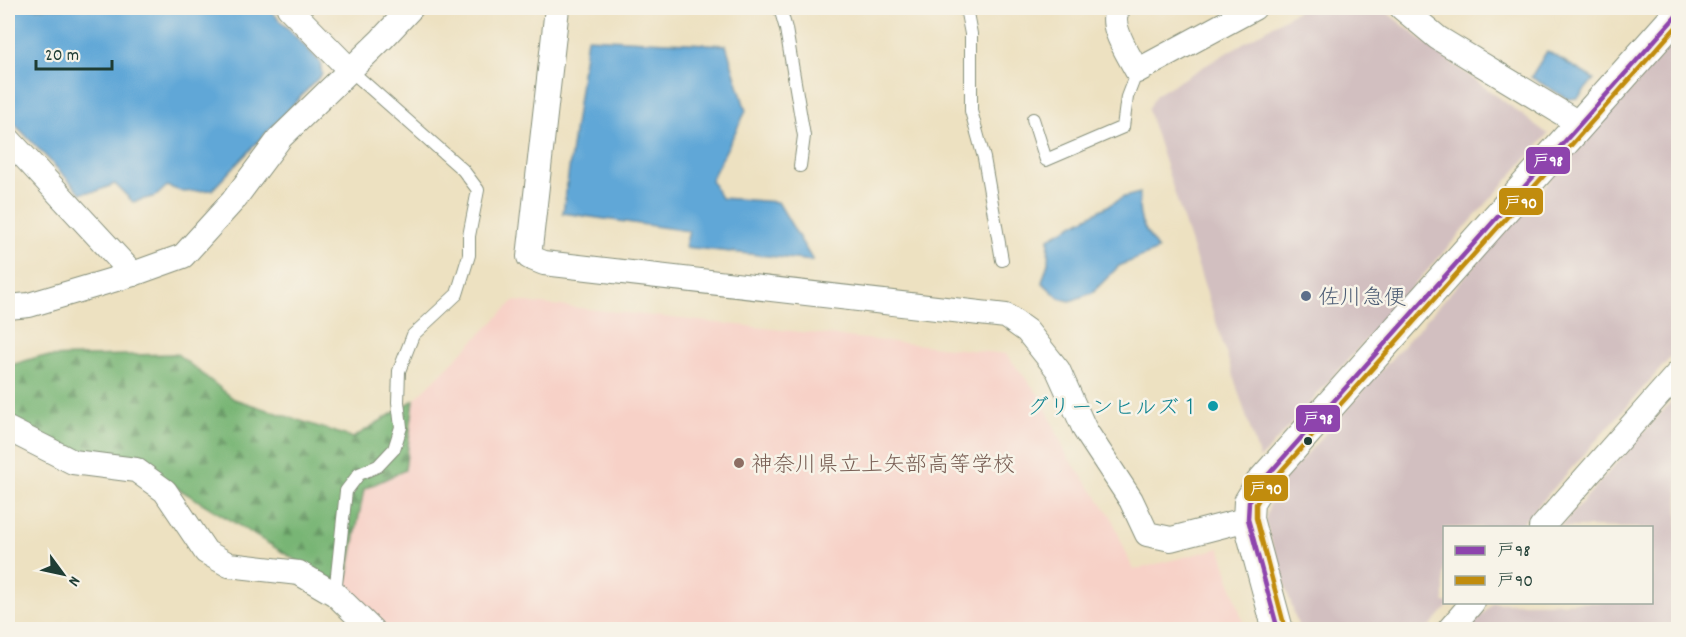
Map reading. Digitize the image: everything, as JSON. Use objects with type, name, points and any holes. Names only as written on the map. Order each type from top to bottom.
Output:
[{"type":"street","points":[[289,8],[350,70]]},
{"type":"street","points":[[8,307],[29,305],[133,274],[183,256],[233,201],[280,138],[411,8]]},
{"type":"street","points":[[557,8],[529,257],[544,263],[1006,316],[1027,331],[1058,370],[1085,430],[1131,500],[1147,534],[1171,539],[1248,519]]},
{"type":"street","points":[[1119,8],[1116,11],[1114,27],[1137,71],[1254,8]]},
{"type":"street","points":[[1402,8],[1438,38],[1580,124]]},
{"type":"street","points":[[1278,630],[1248,519],[1249,502],[1260,484],[1678,14]]},
{"type":"street","points":[[12,149],[133,274]]},
{"type":"street","points":[[1543,526],[1678,374]]},
{"type":"street","points":[[8,429],[73,462],[136,470],[165,491],[206,552],[229,565],[299,573],[335,594],[372,630]]},
{"type":"street","points":[[1449,630],[1472,604]]},
{"type":"lane","points":[[780,8],[786,29],[804,136],[800,166]]},
{"type":"lane","points":[[966,8],[971,34],[971,111],[984,158],[1002,260]]},
{"type":"lane","points":[[335,594],[346,491],[358,474],[378,466],[394,449],[401,428],[398,402],[399,371],[413,335],[457,294],[469,255],[469,236],[478,190],[463,170],[350,70]]},
{"type":"lane","points":[[1033,119],[1046,160],[1123,128],[1127,96],[1137,71]]},
{"type":"shaded area","name":"佐川急便","points":[[1302,8],[1381,8],[1548,134],[1260,459],[1148,110],[1156,95]]},
{"type":"shaded area","points":[[1678,37],[1678,349],[1520,526],[1443,526],[1443,604],[1450,604],[1427,629],[1299,629],[1265,521],[1273,492]]},
{"type":"shaded area","name":"神奈川県立上矢部高等学校","points":[[514,301],[1006,354],[1042,399],[1067,456],[1111,516],[1133,570],[1220,548],[1245,629],[385,630],[345,590],[364,489],[405,470],[414,400]]},
{"type":"shaded area","points":[[1678,394],[1678,629],[1469,629],[1492,604],[1653,604],[1653,526],[1561,526]]},
{"type":"green space","points":[[177,354],[234,399],[353,438],[414,400],[405,470],[364,489],[345,590],[138,464],[80,458],[8,424],[8,366],[38,357]]},
{"type":"water","points":[[8,8],[268,8],[320,62],[322,74],[212,190],[183,192],[167,186],[156,196],[133,202],[115,184],[97,191],[81,193],[8,117]]},
{"type":"water","points":[[587,38],[726,45],[746,111],[711,180],[721,198],[778,202],[813,261],[685,247],[689,231],[563,213]]},
{"type":"water","points":[[1547,51],[1594,79],[1578,98],[1568,99],[1531,77]]},
{"type":"water","points":[[1140,193],[1140,217],[1158,250],[1119,266],[1092,293],[1070,301],[1059,298],[1042,282],[1048,263],[1049,238],[1124,197]]},
{"type":"transit line","name":"戸98","points":[[1278,630],[1248,519],[1249,502],[1260,484],[1678,14]]},
{"type":"transit line","name":"戸90","points":[[1285,628],[1256,518],[1256,504],[1266,488],[1678,25]]},
{"type":"place","name":"佐川急便","points":[[1306,296]]},
{"type":"place","name":"グリーンヒルズ１","points":[[1213,406]]},
{"type":"place","name":"神奈川県立上矢部高等学校","points":[[739,463]]}]
